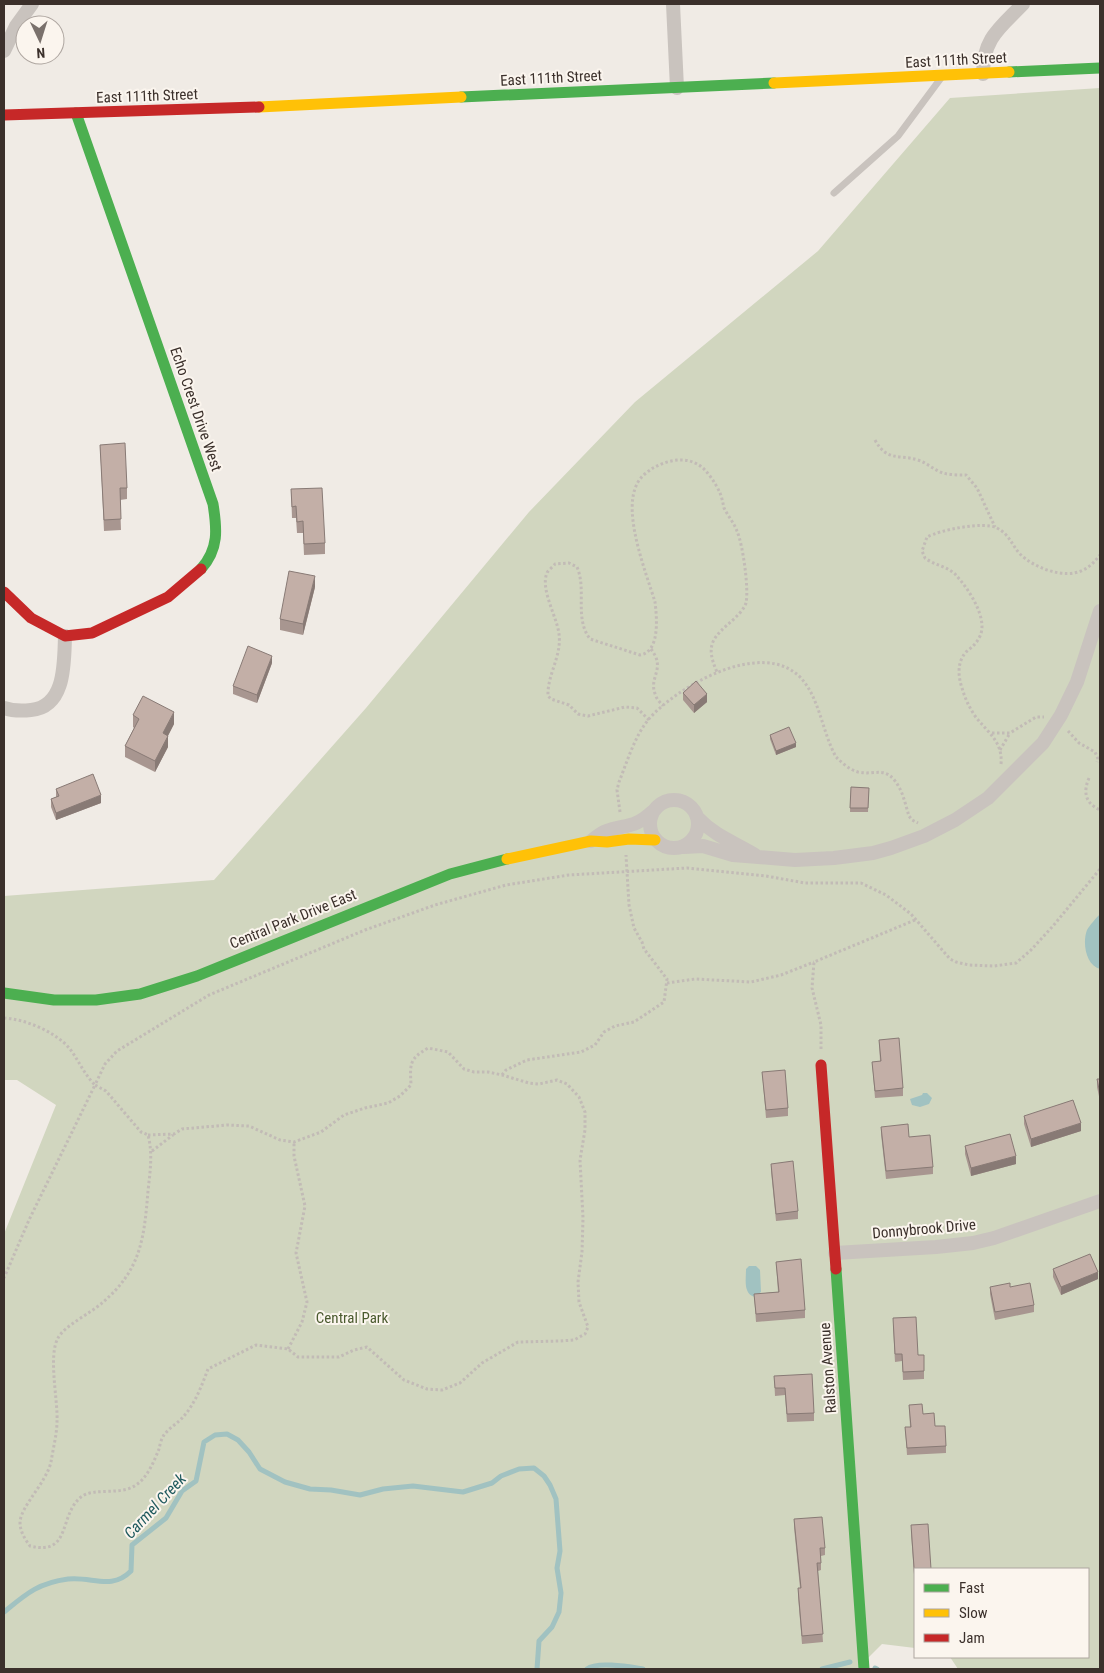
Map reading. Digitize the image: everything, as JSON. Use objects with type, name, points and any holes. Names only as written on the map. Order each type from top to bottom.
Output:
[{"type":"street","points":[[4,51],[16,26],[32,4]]},
{"type":"street","points":[[673,4],[677,88]]},
{"type":"street","points":[[983,74],[983,58],[991,38],[1023,4]]},
{"type":"street","name":"East 111th Street","points":[[4,115],[677,88],[1100,68]]},
{"type":"street","name":"Echo Crest Drive West","points":[[65,636],[92,633],[168,597],[195,576],[205,565],[215,544],[217,530],[213,504],[76,113]]},
{"type":"street","points":[[4,592],[31,618],[65,636],[63,673],[59,689],[53,699],[46,706],[38,710],[22,711],[4,708]]},
{"type":"street","name":"Central Park Drive East","points":[[4,993],[54,1000],[96,1000],[140,994],[197,976],[450,874],[486,863],[591,841],[655,840],[668,848],[703,846],[734,855],[795,860],[819,860],[855,856],[891,848],[940,828],[979,806],[1043,743],[1077,682],[1100,611]]},
{"type":"street","name":"Central Park Drive East","points":[[591,841],[604,832],[636,824],[644,820],[658,806],[665,801],[673,799],[681,800],[692,807],[698,818],[717,835],[739,845],[756,856]]},
{"type":"street","points":[[652,812],[649,826],[655,840]]},
{"type":"street","points":[[684,846],[689,843],[697,832],[698,818]]},
{"type":"street","name":"Ralston Avenue","points":[[821,1065],[864,1669]]},
{"type":"street","name":"Donnybrook Drive","points":[[835,1253],[973,1243],[994,1238],[1100,1201]]},
{"type":"lane","points":[[834,193],[898,136],[943,75]]},
{"type":"path","points":[[875,440],[886,454],[899,458],[918,460],[943,473],[966,475],[977,488],[995,527],[1007,535],[1018,552],[1028,562],[1062,573],[1082,571],[1100,555]]},
{"type":"path","points":[[649,720],[637,708],[625,707],[588,716],[578,714],[569,705],[551,699],[548,696],[549,682],[560,642],[546,587],[547,572],[555,564],[569,563],[577,568],[581,577],[582,624],[590,639],[640,655],[646,654],[651,649],[655,637],[656,610],[635,530],[633,498],[637,484],[645,473],[671,460],[684,460],[697,464],[704,470],[716,487],[742,544],[746,603],[742,612],[714,638],[710,650],[711,659],[717,672]]},
{"type":"path","points":[[995,527],[964,526],[933,534],[927,537],[922,551],[925,558],[943,566],[954,574],[966,589],[980,613],[983,629],[979,639],[964,655],[959,667],[959,675],[961,686],[971,709],[982,725],[992,734],[1000,751],[1001,766]]},
{"type":"path","points":[[651,649],[659,664],[654,688],[656,696],[663,706]]},
{"type":"path","points":[[621,815],[617,790],[619,782],[640,733],[649,720],[663,706],[692,685],[717,672],[742,665],[761,663],[776,665],[799,676],[813,698],[836,757],[842,763],[858,772],[881,772],[891,777],[900,789],[909,816],[912,820],[922,824]]},
{"type":"path","points":[[992,734],[1010,733],[1036,717],[1041,716],[1049,720]]},
{"type":"path","points":[[1063,728],[1079,743],[1095,752],[1098,759],[1096,762]]},
{"type":"path","points":[[1000,751],[1010,733]]},
{"type":"path","points":[[1089,778],[1085,787],[1086,796],[1090,804],[1100,810]]},
{"type":"path","points":[[502,1074],[506,1070],[527,1060],[581,1052],[595,1045],[604,1032],[615,1026],[634,1022],[664,1002],[667,979],[644,949],[634,928],[629,906],[626,846]]},
{"type":"path","points":[[4,1278],[48,1179],[105,1064],[117,1051],[188,1006],[210,995],[365,930],[435,905],[506,885],[569,874],[688,868],[766,876],[805,883],[861,883],[886,895],[915,920],[950,959],[956,962],[994,966],[1008,965],[1022,959],[1031,950],[1100,868]]},
{"type":"path","points":[[667,983],[695,978],[751,982],[781,975],[915,920]]},
{"type":"path","points":[[814,962],[812,988],[821,1025],[821,1065]]},
{"type":"path","points":[[4,1018],[26,1020],[63,1043],[86,1076],[95,1085],[106,1091],[141,1132],[148,1135],[174,1134]]},
{"type":"path","points":[[148,1135],[152,1151],[146,1225],[141,1248],[132,1268],[121,1284],[103,1302],[64,1330],[57,1339],[54,1360],[57,1421],[50,1463],[46,1477],[26,1506],[20,1522],[23,1537],[30,1546],[44,1549],[53,1545],[61,1538],[69,1514],[82,1496],[92,1493],[114,1492],[138,1484],[152,1466],[163,1436],[184,1416],[193,1404],[208,1369],[250,1347],[256,1345],[288,1348],[298,1357],[339,1358],[354,1350],[367,1347],[404,1380],[427,1389],[442,1390],[460,1383],[482,1363],[518,1342],[574,1340],[585,1334],[588,1327],[579,1302],[578,1282],[582,1252],[583,1218],[580,1160],[585,1130],[585,1112],[579,1097],[568,1084],[557,1080],[539,1084],[529,1083],[502,1074],[464,1070],[448,1052],[428,1048],[416,1055],[410,1071],[411,1085],[394,1100],[388,1104],[365,1108],[344,1115],[321,1132],[294,1142],[280,1140],[249,1126],[226,1125],[182,1129],[152,1151]]},
{"type":"path","points":[[288,1348],[302,1322],[307,1302],[296,1253],[305,1206],[294,1156],[294,1142]]},
{"type":"green space","name":"Central Park","points":[[1100,88],[1100,1669],[958,1669],[951,1658],[1089,1658],[1089,1568],[914,1568],[914,1648],[882,1644],[857,1669],[4,1669],[4,1234],[56,1105],[17,1080],[4,1080],[4,896],[214,880],[366,708],[529,512],[635,402],[818,251],[950,98]]},
{"type":"water","points":[[1100,914],[1100,969],[1095,967],[1088,958],[1085,941],[1087,930]]},
{"type":"water","points":[[927,1093],[932,1098],[929,1104],[920,1107],[912,1105],[910,1099]]},
{"type":"water","points":[[749,1266],[756,1266],[760,1270],[761,1292],[755,1297],[749,1293],[746,1286],[746,1269]]},
{"type":"building","points":[[125,443],[127,488],[120,488],[121,519],[104,520],[100,445]]},
{"type":"building","points":[[322,488],[325,543],[304,544],[303,521],[297,522],[296,506],[292,507],[291,489]]},
{"type":"building","points":[[289,571],[315,576],[303,624],[280,619]]},
{"type":"building","points":[[248,646],[272,656],[257,695],[233,686]]},
{"type":"building","points":[[696,681],[707,694],[694,705],[683,693]]},
{"type":"building","points":[[143,696],[174,712],[163,733],[168,736],[155,761],[125,746],[139,719],[133,715]]},
{"type":"building","points":[[789,727],[796,743],[776,751],[770,735]]},
{"type":"building","points":[[93,774],[101,795],[56,813],[51,799],[59,796],[56,789]]},
{"type":"building","points":[[851,787],[869,788],[868,808],[850,808]]},
{"type":"building","points":[[899,1038],[903,1088],[875,1091],[872,1062],[881,1061],[879,1040]]},
{"type":"building","points":[[785,1070],[788,1108],[766,1110],[762,1072]]},
{"type":"building","points":[[1097,1079],[1100,1079],[1100,1094]]},
{"type":"building","points":[[1073,1100],[1081,1123],[1031,1139],[1024,1116]]},
{"type":"building","points":[[908,1124],[909,1137],[930,1135],[933,1167],[886,1171],[881,1127]]},
{"type":"building","points":[[1010,1134],[1016,1156],[971,1168],[965,1146]]},
{"type":"building","points":[[793,1161],[798,1211],[776,1214],[771,1164]]},
{"type":"building","points":[[1090,1254],[1098,1272],[1061,1287],[1053,1269]]},
{"type":"building","points":[[801,1259],[805,1310],[756,1314],[754,1294],[779,1292],[776,1262]]},
{"type":"building","points":[[1010,1283],[1010,1287],[1030,1283],[1034,1305],[995,1312],[990,1287]]},
{"type":"building","points":[[916,1317],[918,1355],[924,1355],[924,1371],[903,1372],[902,1354],[895,1354],[893,1318]]},
{"type":"building","points":[[812,1374],[814,1413],[787,1414],[785,1388],[775,1388],[774,1376]]},
{"type":"building","points":[[922,1404],[923,1414],[934,1413],[935,1426],[945,1426],[946,1446],[907,1448],[905,1427],[911,1427],[909,1405]]},
{"type":"building","points":[[822,1517],[825,1548],[820,1548],[821,1563],[817,1563],[823,1634],[802,1636],[798,1588],[801,1588],[794,1519]]},
{"type":"building","points":[[928,1524],[931,1568],[914,1568],[911,1525]]},
{"type":"waterway","name":"Carmel Creek","points":[[4,1612],[33,1590],[48,1583],[68,1579],[109,1582],[124,1577],[131,1571],[132,1545],[166,1518],[182,1491],[196,1481],[204,1442],[215,1435],[227,1434],[238,1440],[249,1452],[260,1469],[285,1482],[310,1489],[331,1490],[360,1495],[383,1489],[413,1486],[463,1492],[492,1483],[501,1476],[519,1469],[534,1468],[544,1476],[556,1499],[560,1551],[557,1568],[561,1593],[559,1612],[552,1627],[539,1641],[537,1669]]},
{"type":"waterway","name":"Carmel Creek","points":[[822,1669],[850,1662]]},
{"type":"waterway","name":"Carmel Creek","points":[[587,1669],[598,1665],[643,1669]]},
{"type":"traffic: fast","points":[[1009,72],[1100,68]]},
{"type":"traffic: fast","points":[[461,97],[774,83]]},
{"type":"traffic: fast","points":[[76,113],[213,504],[216,530],[214,546],[201,569]]},
{"type":"traffic: fast","points":[[4,993],[54,1000],[96,1000],[140,994],[197,976],[450,874],[507,859]]},
{"type":"traffic: fast","points":[[836,1269],[864,1669]]},
{"type":"traffic: slow","points":[[774,83],[1009,72]]},
{"type":"traffic: slow","points":[[259,107],[461,97]]},
{"type":"traffic: slow","points":[[507,859],[591,841],[655,840]]},
{"type":"traffic: jam","points":[[4,115],[259,107]]},
{"type":"traffic: jam","points":[[4,592],[31,618],[65,636],[92,633],[168,597],[201,569]]},
{"type":"traffic: jam","points":[[821,1065],[836,1269]]}]
